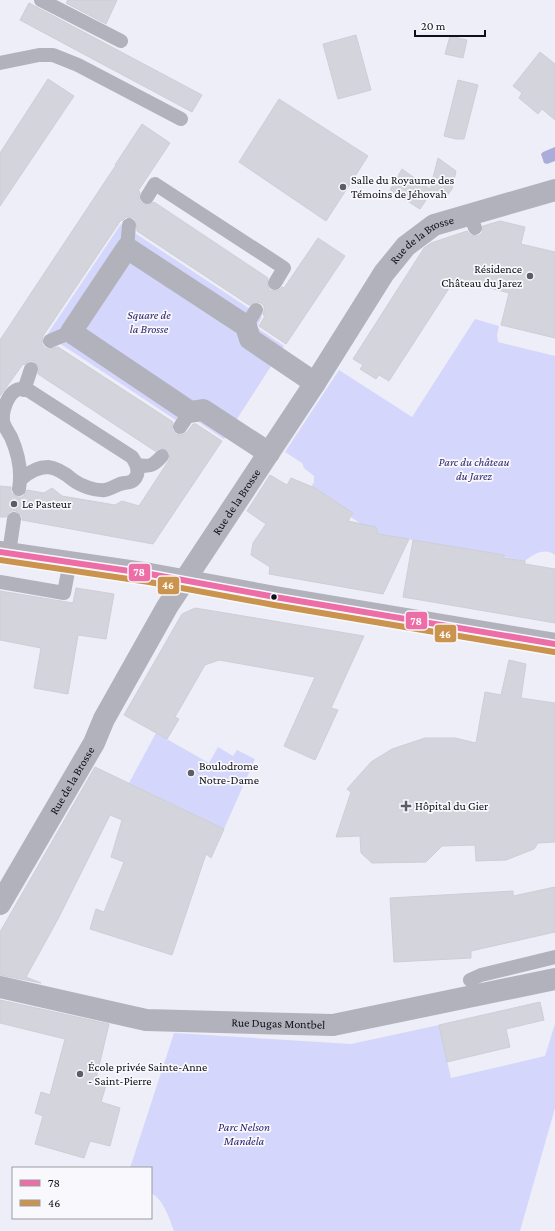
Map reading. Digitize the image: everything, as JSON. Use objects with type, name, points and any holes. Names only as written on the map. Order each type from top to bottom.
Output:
[{"type":"street","name":"Rue de la Brosse","points":[[0,904],[94,743],[104,719],[163,614],[315,383],[384,272],[406,246],[434,225],[473,222],[555,190]]},
{"type":"street","points":[[269,453],[203,410],[185,419],[71,332],[127,248],[251,318],[250,339],[315,383]]},
{"type":"street","points":[[5,552],[70,561],[555,644]]},
{"type":"street","name":"Rue Dugas Montbel","points":[[0,987],[146,1020],[333,1025],[478,987],[555,979]]},
{"type":"lane","points":[[41,0],[121,41]]},
{"type":"lane","points":[[0,63],[39,55],[53,55],[78,65],[181,119]]},
{"type":"lane","points":[[147,197],[155,184],[284,268],[275,282]]},
{"type":"lane","points":[[127,248],[129,225]]},
{"type":"lane","points":[[50,341],[71,332]]},
{"type":"lane","points":[[24,390],[31,369]]},
{"type":"lane","points":[[21,389],[28,390],[132,457],[137,465],[138,473],[135,479],[106,490],[98,490],[79,484],[67,474],[50,468],[41,468],[29,472],[20,484],[17,454],[3,422],[4,411],[13,392],[21,389]]},
{"type":"lane","points":[[137,465],[149,466],[156,463],[162,456]]},
{"type":"lane","points":[[5,552],[14,519]]},
{"type":"lane","points":[[0,582],[64,593],[70,561]]},
{"type":"lane","points":[[478,987],[481,975],[555,958]]},
{"type":"green space","name":"Square de la Brosse","points":[[121,224],[262,317],[256,327],[284,346],[224,439],[194,419],[188,428],[47,335]]},
{"type":"green space","name":"Parc du château du Jarez","points":[[475,319],[499,326],[497,335],[498,342],[555,356],[555,555],[547,552],[539,552],[525,561],[504,557],[504,555],[376,534],[377,529],[374,527],[368,529],[351,517],[353,513],[318,496],[321,491],[311,487],[314,482],[314,476],[304,468],[302,463],[285,452],[339,370],[412,417]]},
{"type":"green space","name":"Boulodrome Notre-Dame","points":[[156,733],[209,763],[218,747],[233,756],[237,750],[255,759],[224,829],[129,783]]},
{"type":"green space","name":"Parc Nelson Mandela","points":[[555,1024],[555,1108],[520,1231],[174,1231],[163,1205],[156,1196],[152,1194],[152,1167],[130,1167],[174,1033],[351,1044],[439,1025],[451,1078],[545,1056]]},
{"type":"shaded area","points":[[555,147],[555,161],[547,164],[544,163],[541,154]]},
{"type":"building","points":[[68,0],[117,0],[106,24],[66,3]]},
{"type":"building","points":[[29,3],[202,95],[192,112],[20,20]]},
{"type":"building","points":[[356,35],[371,90],[338,99],[323,44]]},
{"type":"building","points":[[450,36],[467,40],[463,58],[445,54]]},
{"type":"building","points":[[540,52],[555,64],[555,120],[542,109],[538,114],[519,98],[522,93],[513,86]]},
{"type":"building","points":[[48,79],[74,96],[0,206],[0,153]]},
{"type":"building","points":[[458,80],[478,85],[464,139],[444,136]]},
{"type":"building","points":[[279,99],[368,156],[326,221],[239,162]]},
{"type":"building","points":[[142,124],[170,143],[138,191],[140,192],[140,201],[147,205],[154,202],[268,278],[267,283],[270,290],[275,291],[282,287],[284,288],[318,238],[345,256],[286,344],[259,326],[265,316],[263,315],[264,306],[261,303],[256,302],[249,305],[137,231],[136,221],[134,218],[126,217],[122,221],[121,220],[43,336],[42,344],[45,348],[49,349],[58,347],[173,422],[172,430],[176,434],[184,434],[193,424],[196,424],[222,441],[153,544],[22,520],[22,516],[16,511],[11,511],[6,517],[0,517],[0,486],[11,487],[11,493],[18,497],[23,497],[27,490],[44,493],[52,488],[62,496],[115,505],[122,501],[139,506],[169,460],[170,454],[167,450],[160,448],[155,451],[38,374],[39,367],[34,361],[29,361],[24,365],[23,364],[0,396],[0,340]]},
{"type":"building","points":[[438,158],[456,171],[452,189],[444,200],[432,191],[420,209],[390,190],[402,169],[430,189]]},
{"type":"building","points":[[500,221],[525,227],[521,244],[555,252],[555,338],[501,325],[509,293],[455,279],[389,381],[379,375],[376,379],[360,369],[363,365],[353,359],[424,248],[431,243],[467,231],[470,235],[478,236],[482,233],[483,226]]},
{"type":"building","points":[[270,475],[287,485],[291,478],[315,488],[353,513],[348,521],[376,527],[378,534],[409,539],[383,594],[269,574],[270,567],[251,555],[253,543],[266,524],[247,511]]},
{"type":"building","points":[[413,540],[504,555],[504,558],[525,561],[525,564],[555,569],[555,623],[403,597]]},
{"type":"building","points":[[76,588],[114,594],[106,639],[78,635],[68,694],[34,688],[41,648],[0,640],[0,591],[73,603]]},
{"type":"building","points":[[195,608],[364,636],[331,708],[338,710],[315,760],[284,746],[315,677],[219,660],[205,665],[175,717],[179,719],[167,739],[124,715],[182,614]]},
{"type":"building","points":[[509,660],[526,664],[521,698],[555,703],[555,842],[538,843],[534,849],[506,860],[476,861],[475,845],[442,846],[426,862],[372,863],[361,853],[360,836],[336,837],[351,792],[347,789],[371,762],[392,749],[425,738],[455,738],[476,743],[485,692],[501,695]]},
{"type":"building","points":[[95,767],[224,829],[211,858],[206,854],[172,955],[90,929],[96,909],[104,912],[124,862],[111,857],[122,820],[110,815],[58,919],[26,977],[41,983],[0,975],[0,932]]},
{"type":"building","points":[[555,887],[555,932],[471,951],[471,958],[394,962],[390,898],[513,891],[513,896]]},
{"type":"building","points":[[0,1000],[109,1024],[96,1079],[107,1082],[101,1102],[120,1108],[110,1146],[90,1141],[84,1158],[35,1144],[43,1116],[35,1113],[41,1092],[50,1095],[65,1039],[0,1023]]},
{"type":"building","points":[[540,1002],[544,1020],[506,1029],[510,1047],[447,1062],[439,1025]]},
{"type":"transit line","name":"78","points":[[0,552],[150,574],[275,597],[555,644]]},
{"type":"transit line","name":"46","points":[[0,560],[149,582],[274,605],[554,652]]},
{"type":"place","name":"Salle du Royaume des Témoins de Jéhovah","points":[[343,187]]},
{"type":"place","name":"Résidence Château du Jarez","points":[[530,276]]},
{"type":"place","name":"Le Pasteur","points":[[14,504]]},
{"type":"place","name":"Boulodrome Notre-Dame","points":[[191,773]]},
{"type":"place","name":"Hôpital du Gier","points":[[406,806]]},
{"type":"place","name":"École privée Sainte-Anne - Saint-Pierre","points":[[80,1074]]}]
